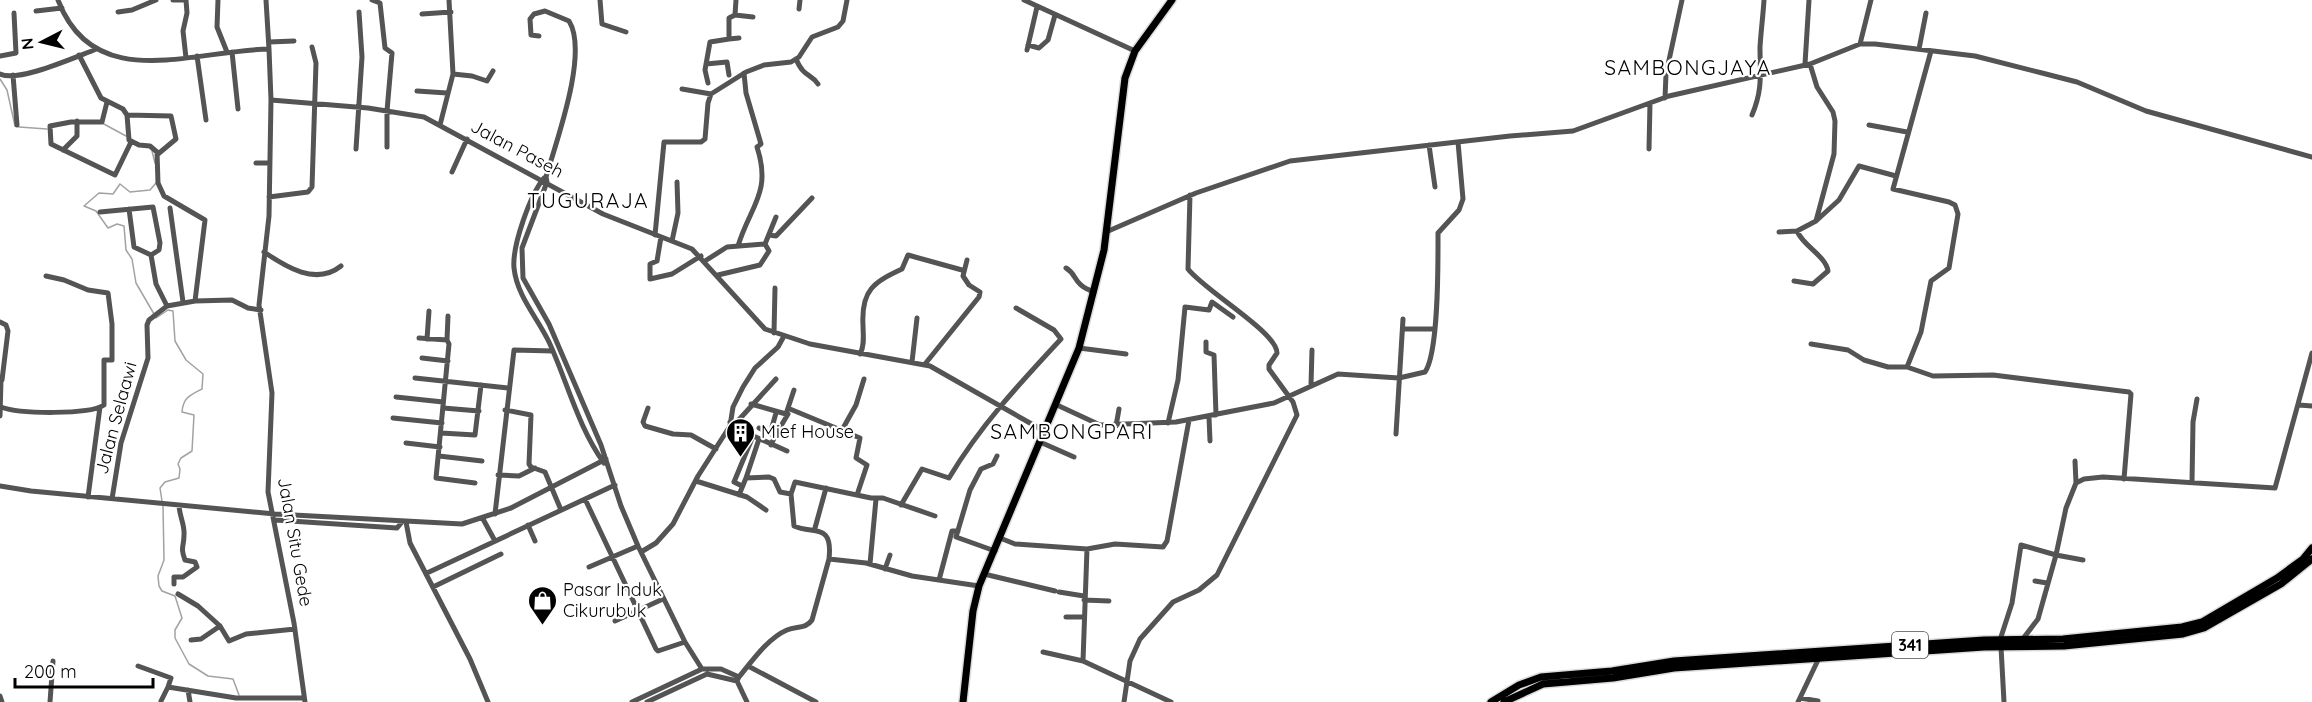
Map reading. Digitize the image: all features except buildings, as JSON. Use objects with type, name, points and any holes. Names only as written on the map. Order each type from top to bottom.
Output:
[{"type":"main road","points":[[963,702],[973,611],[979,586],[1057,405],[1079,348],[1094,292],[1106,232],[1125,78],[1135,51],[1172,0]]},
{"type":"main road","name":"341","points":[[1504,702],[1543,684],[1594,676],[1792,657],[2022,640],[2160,633],[2202,622],[2277,578],[2303,559],[2312,548]]},
{"type":"main road","name":"341","points":[[2000,643],[2064,646],[2204,628],[2281,584],[2312,559]]},
{"type":"main road","name":"341","points":[[1792,657],[1819,658],[1943,646]]},
{"type":"main road","name":"341","points":[[1491,702],[1541,677],[1594,676]]},
{"type":"street","points":[[58,0],[72,26],[97,49],[123,60],[186,58],[229,52],[269,50]]},
{"type":"street","points":[[118,12],[132,10],[156,0]]},
{"type":"street","points":[[173,0],[186,0],[187,13],[183,31],[186,58]]},
{"type":"street","points":[[218,0],[218,27],[229,52],[238,109]]},
{"type":"street","points":[[266,0],[271,100]]},
{"type":"street","points":[[372,0],[380,3],[385,48],[390,49],[392,53],[387,111],[387,147]]},
{"type":"street","points":[[440,125],[453,74],[449,0]]},
{"type":"street","points":[[600,0],[602,24],[626,32]]},
{"type":"street","points":[[735,15],[736,0]]},
{"type":"street","points":[[799,9],[800,0]]},
{"type":"street","points":[[682,89],[712,93],[744,72],[764,65],[791,62],[796,59],[812,37],[838,27],[843,21],[847,0]]},
{"type":"street","points":[[1024,0],[1135,51]]},
{"type":"street","points":[[1665,98],[1666,74],[1682,0]]},
{"type":"street","points":[[1752,116],[1760,97],[1762,75],[1760,45],[1764,0]]},
{"type":"street","points":[[1809,0],[1808,64],[1817,87],[1833,112],[1835,121],[1834,154],[1816,221]]},
{"type":"street","points":[[1860,44],[1871,0]]},
{"type":"street","points":[[1037,7],[1027,47],[1039,48],[1048,41],[1054,15]]},
{"type":"street","points":[[36,11],[62,8]]},
{"type":"street","points":[[539,36],[531,35],[530,19],[534,14],[545,11],[569,21],[576,42],[566,110],[545,180],[524,238],[521,267],[527,286],[555,337],[604,460]]},
{"type":"street","points":[[356,149],[362,46],[359,12]]},
{"type":"street","points":[[422,14],[450,12]]},
{"type":"street","points":[[0,56],[16,53],[14,13]]},
{"type":"street","points":[[1918,49],[1926,13]]},
{"type":"street","points":[[729,39],[728,19],[735,15],[753,17]]},
{"type":"street","points":[[708,83],[705,74],[710,42],[739,38]]},
{"type":"street","points":[[269,42],[294,41]]},
{"type":"street","points":[[1106,232],[1190,195],[1290,161],[1458,141],[1573,131],[1665,98],[1808,64],[1860,44],[1975,56],[2077,82],[2146,111],[2311,155]]},
{"type":"street","points":[[269,198],[312,189],[316,63],[312,47]]},
{"type":"street","points":[[0,74],[13,75],[30,72],[97,49]]},
{"type":"street","points":[[1907,367],[1921,332],[1931,281],[1949,268],[1958,214],[1954,205],[1949,202],[1894,190],[1907,132],[1930,51]]},
{"type":"street","points":[[79,56],[91,74],[98,94],[107,102],[123,109],[127,116],[128,137],[131,143]]},
{"type":"street","points":[[197,56],[206,120]]},
{"type":"street","points":[[796,59],[803,74],[815,79],[818,84]]},
{"type":"street","points":[[706,64],[727,62],[729,75]]},
{"type":"street","points":[[453,74],[472,76],[487,81],[493,71]]},
{"type":"street","points":[[738,246],[756,206],[764,171],[757,147],[761,144],[746,93],[744,72]]},
{"type":"street","points":[[13,75],[17,125]]},
{"type":"street","points":[[417,92],[447,93]]},
{"type":"street","points":[[712,93],[705,139],[701,142],[664,142],[657,261],[650,264],[650,279],[666,277],[727,247],[765,244]]},
{"type":"street","name":"Jalan Paseh","points":[[271,100],[415,114],[545,180],[603,214],[684,245],[703,258],[757,320],[774,333],[860,354],[925,364],[1044,431]]},
{"type":"street","name":"Jalan Situ Gede","points":[[271,100],[269,198],[261,310],[272,393],[268,492],[275,517],[295,629],[305,700]]},
{"type":"street","points":[[107,102],[102,122],[77,123],[49,129],[51,144],[115,175],[131,143]]},
{"type":"street","points":[[1649,149],[1650,103]]},
{"type":"street","points":[[127,116],[171,116],[176,139],[158,154]]},
{"type":"street","points":[[63,150],[76,139],[77,123]]},
{"type":"street","points":[[1869,125],[1907,132]]},
{"type":"street","points":[[452,172],[467,139]]},
{"type":"street","points":[[1057,405],[1089,422],[1116,426],[1168,423],[1216,416],[1274,403],[1338,374],[1399,378],[1425,372],[1431,362],[1438,233],[1460,210],[1463,199],[1458,141]]},
{"type":"street","points":[[131,143],[150,146],[158,154],[158,183],[164,196],[205,220],[195,301]]},
{"type":"street","points":[[1430,145],[1435,187]]},
{"type":"street","points":[[256,163],[268,163]]},
{"type":"street","points":[[1779,232],[1797,231],[1816,221],[1839,200],[1859,166],[1896,176]]},
{"type":"street","points":[[545,180],[516,243],[514,269],[518,286],[548,340],[588,435],[609,468],[640,549],[663,599],[702,669]]},
{"type":"street","points":[[672,241],[678,213],[677,182]]},
{"type":"street","points":[[1190,195],[1188,269],[1229,311]]},
{"type":"street","points":[[769,235],[776,236],[780,233],[812,198]]},
{"type":"street","points":[[100,212],[153,207],[160,243],[159,250],[150,255]]},
{"type":"street","points":[[170,208],[183,302]]},
{"type":"street","points":[[129,209],[134,247],[150,255]]},
{"type":"street","points":[[765,244],[776,217]]},
{"type":"street","points":[[1794,281],[1813,284],[1828,272],[1825,263],[1801,241],[1797,231]]},
{"type":"street","points":[[718,275],[760,265],[769,251],[765,244]]},
{"type":"street","points":[[264,252],[300,273],[330,273],[341,266]]},
{"type":"street","points":[[150,255],[156,284],[167,306]]},
{"type":"street","points":[[860,354],[868,292],[880,279],[902,269],[908,255],[963,270]]},
{"type":"street","points":[[925,364],[979,297],[980,292],[964,280],[963,270],[967,260]]},
{"type":"street","points":[[1066,268],[1071,271],[1079,286],[1094,292]]},
{"type":"street","points":[[1,407],[45,413],[104,405],[104,360],[112,360],[112,324],[108,293],[88,290],[64,280],[46,276]]},
{"type":"street","points":[[774,333],[775,288]]},
{"type":"street","name":"Jalan Selaawi","points":[[111,499],[121,443],[148,358],[147,325],[149,320],[167,306],[183,302],[232,300],[248,308],[261,310]]},
{"type":"street","points":[[1124,702],[1130,661],[1140,639],[1173,602],[1199,590],[1217,575],[1297,415],[1296,406],[1287,397],[1269,369],[1277,353],[1276,343],[1212,302],[1209,310],[1185,307],[1179,371],[1168,423]]},
{"type":"street","points":[[901,505],[922,469],[949,478],[972,441],[999,406],[1030,376],[1062,338],[1054,330],[1016,308]]},
{"type":"street","points":[[427,339],[429,311]]},
{"type":"street","points":[[448,316],[447,340],[450,344],[437,480],[475,483]]},
{"type":"street","points":[[912,362],[917,318]]},
{"type":"street","points":[[1396,434],[1403,319]]},
{"type":"street","points":[[0,322],[6,325],[8,332],[1,380],[0,416]]},
{"type":"street","points":[[1404,329],[1434,329]]},
{"type":"street","points":[[0,331],[8,332]]},
{"type":"street","points":[[733,423],[733,407],[743,387],[755,368],[777,347],[784,336]]},
{"type":"street","points":[[548,340],[555,337]]},
{"type":"street","points":[[419,338],[447,340]]},
{"type":"street","points":[[1206,342],[1206,352],[1214,356],[1216,416]]},
{"type":"street","points":[[1811,344],[1848,350],[1864,360],[1888,367],[1907,367],[1933,376],[1993,375],[2129,392],[2124,479]]},
{"type":"street","points":[[1079,348],[1126,354]]},
{"type":"street","points":[[495,514],[505,410],[514,350],[553,351]]},
{"type":"street","points":[[1311,385],[1312,350]]},
{"type":"street","points":[[2076,483],[2084,479],[2103,477],[2275,488],[2300,405],[2312,353]]},
{"type":"street","points":[[422,358],[448,361]]},
{"type":"street","points":[[415,378],[508,388]]},
{"type":"street","points":[[590,567],[640,549],[663,537],[733,423],[776,379]]},
{"type":"street","points":[[842,430],[855,405],[864,379]]},
{"type":"street","points":[[441,433],[475,435],[481,385]]},
{"type":"street","points":[[768,433],[789,411],[794,390]]},
{"type":"street","points":[[396,397],[478,411]]},
{"type":"street","points":[[2192,482],[2193,422],[2197,399]]},
{"type":"street","points":[[751,404],[776,413],[789,411],[842,430],[861,440],[856,458],[867,465],[857,495]]},
{"type":"street","points":[[2300,405],[2312,406]]},
{"type":"street","points":[[88,496],[100,407]]},
{"type":"street","points":[[648,408],[643,422],[645,426],[674,434],[691,435],[716,449]]},
{"type":"street","points":[[1116,426],[1119,409]]},
{"type":"street","points":[[505,410],[531,415],[529,464],[545,471],[561,510]]},
{"type":"street","points":[[771,445],[775,436],[776,413]]},
{"type":"street","points":[[1209,417],[1210,441]]},
{"type":"street","points":[[393,418],[442,423]]},
{"type":"street","points":[[1000,538],[1015,544],[1087,549],[1115,544],[1163,547],[1167,541],[1190,420]]},
{"type":"street","points":[[733,423],[771,445],[787,451]]},
{"type":"street","points":[[739,495],[746,478],[757,426],[775,436]]},
{"type":"street","points":[[742,486],[734,482],[756,437]]},
{"type":"street","points":[[1040,442],[1074,457]]},
{"type":"street","points":[[406,443],[440,447]]},
{"type":"street","points":[[439,456],[482,461]]},
{"type":"street","points":[[994,551],[957,538],[970,490],[981,469],[993,464],[997,456]]},
{"type":"street","points":[[0,486],[275,517],[462,524],[495,514],[604,460]]},
{"type":"street","points":[[2022,640],[2038,619],[2066,508],[2076,483],[2075,461]]},
{"type":"street","points":[[498,475],[519,476],[535,468]]},
{"type":"street","points":[[746,478],[769,477],[775,481],[780,492],[791,494]]},
{"type":"street","points":[[696,481],[739,495],[766,510]]},
{"type":"street","points":[[738,679],[783,632],[808,626],[812,620],[829,559],[826,538],[814,528],[795,527],[791,494],[795,482],[901,505],[935,516]]},
{"type":"street","points":[[427,573],[615,485]]},
{"type":"street","points":[[814,528],[826,488]]},
{"type":"street","points":[[585,499],[640,610],[657,650],[685,642]]},
{"type":"street","points":[[870,564],[876,499]]},
{"type":"street","points":[[174,584],[174,577],[183,577],[197,567],[195,562],[184,560],[181,545],[184,534],[179,519],[179,505]]},
{"type":"street","points":[[483,519],[495,541]]},
{"type":"street","points":[[404,522],[410,543],[427,573],[488,702]]},
{"type":"street","points":[[528,525],[535,541]]},
{"type":"street","points":[[939,580],[952,531],[958,531]]},
{"type":"street","points":[[2004,702],[2000,643],[2012,603],[2021,545],[2083,560]]},
{"type":"street","points":[[1083,661],[1087,549]]},
{"type":"street","points":[[433,587],[501,554]]},
{"type":"street","points":[[885,569],[890,555]]},
{"type":"street","points":[[829,559],[870,564],[939,580],[979,586]]},
{"type":"street","points":[[984,574],[1084,598],[1109,601]]},
{"type":"street","points":[[2036,581],[2047,583]]},
{"type":"street","points":[[178,594],[198,606],[220,626],[230,641],[246,634],[295,629]]},
{"type":"street","points":[[615,621],[663,599]]},
{"type":"street","points":[[1066,617],[1083,616]]},
{"type":"street","points":[[191,640],[201,639],[220,626]]},
{"type":"street","points":[[1043,652],[1083,661],[1171,702]]},
{"type":"street","points":[[1818,701],[1799,700],[1819,658]]},
{"type":"street","points":[[50,702],[53,661]]},
{"type":"street","points":[[138,666],[171,678],[161,701]]},
{"type":"street","points":[[748,666],[816,702]]},
{"type":"street","points":[[651,699],[702,669],[721,669],[738,679],[747,702]]},
{"type":"street","points":[[632,702],[651,699],[707,674],[738,679]]},
{"type":"street","points":[[168,687],[238,699],[305,700]]},
{"type":"street","points":[[188,690],[190,702]]},
{"type":"street","points":[[739,702],[742,694]]},
{"type":"street","points":[[213,695],[214,702]]},
{"type":"street","points":[[0,696],[2,702]]},
{"type":"waterway","points":[[0,79],[7,90],[15,126]]},
{"type":"waterway","points":[[102,123],[126,136]]},
{"type":"waterway","points":[[19,127],[47,129]]},
{"type":"waterway","points":[[152,151],[155,163]]},
{"type":"waterway","points":[[154,314],[136,283],[132,259],[126,250],[124,226],[117,224],[108,228],[96,211],[84,206],[99,193],[113,194],[120,184],[130,192],[150,190],[156,183]]},
{"type":"waterway","points":[[156,318],[168,310],[173,311],[175,341],[186,360],[203,374],[202,389],[188,398],[182,412],[194,415],[192,451],[181,458],[178,464],[179,478],[165,482],[160,488],[162,501]]},
{"type":"waterway","points":[[163,506],[164,560],[158,576],[162,591],[175,596],[182,618],[175,630],[175,638],[189,664],[208,676],[233,679],[239,695]]},
{"type":"place","name":"Mief House","points":[[740,458]]},
{"type":"place","name":"Pasar Induk Cikurubuk","points":[[542,626]]},
{"type":"district","name":"SAMBONGJAYA","points":[[1688,68]]},
{"type":"district","name":"TUGURAJA","points":[[588,201]]},
{"type":"district","name":"SAMBONGPARI","points":[[1072,432]]}]
